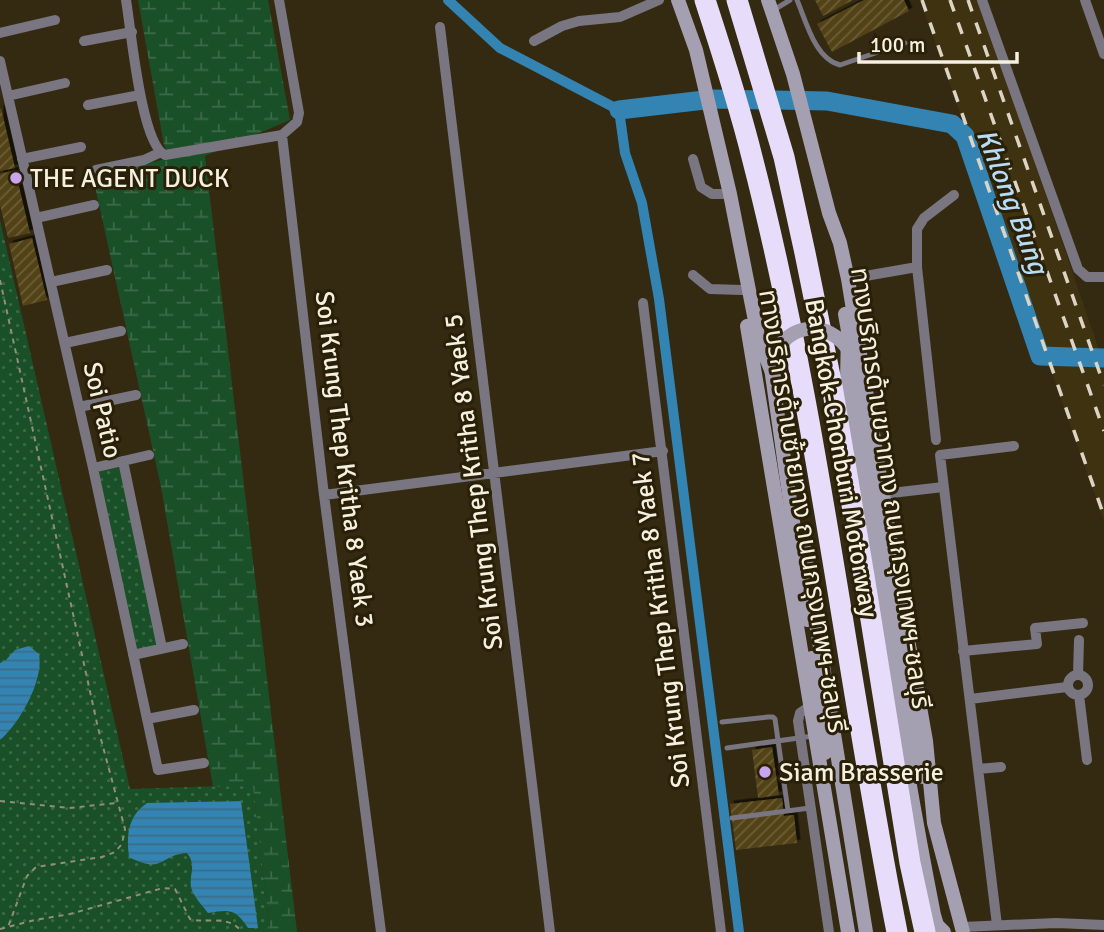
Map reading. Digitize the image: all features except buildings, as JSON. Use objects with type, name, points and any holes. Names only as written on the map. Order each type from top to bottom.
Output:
[{"type":"highway","name":"Bangkok-Chonburi Motorway","points":[[705,0],[752,154],[778,269],[806,407],[897,932]]},
{"type":"highway","name":"Bangkok-Chonburi Motorway","points":[[737,0],[784,158],[834,400],[910,863],[925,932]]},
{"type":"main road","name":"ทางบริการด้านซ้ายทาง ถนนกรุงเทพฯ-ชลบุรี","points":[[678,0],[696,50],[730,194],[761,351],[775,380],[778,394],[863,928]]},
{"type":"main road","name":"ทางบริการด้านขวาทาง ถนนกรุงเทพฯ-ชลบุรี","points":[[770,5],[793,74],[829,213],[841,243],[926,741],[934,823],[959,930]]},
{"type":"main road","name":"ทางบริการด้านขวาทาง ถนนกรุงเทพฯ-ชลบุรี","points":[[829,213],[832,247],[848,331],[846,372],[849,402],[893,688],[934,915],[937,925],[944,932]]},
{"type":"main road","name":"ทางบริการด้านซ้ายทาง ถนนกรุงเทพฯ-ชลบุรี","points":[[742,262],[742,290],[809,707],[807,737],[824,792],[848,932]]},
{"type":"main road","points":[[824,792],[824,738],[771,368],[782,341],[793,333],[808,328],[828,332],[839,338],[851,354],[909,716],[934,823]]},
{"type":"main road","points":[[831,836],[840,841],[850,834]]},
{"type":"street","points":[[126,0],[140,95],[151,140],[159,153],[165,155],[282,135],[297,122],[299,113],[279,0]]},
{"type":"street","points":[[534,41],[562,26],[579,21],[620,17],[641,4],[659,0]]},
{"type":"street","points":[[982,0],[1078,269],[1087,277],[1104,277]]},
{"type":"street","points":[[1085,0],[1104,54]]},
{"type":"street","points":[[0,33],[55,20]]},
{"type":"street","name":"Soi Krung Thep Kritha 8 Yaek 5","points":[[440,27],[550,932]]},
{"type":"street","points":[[84,41],[132,32]]},
{"type":"street","name":"Soi Patio","points":[[0,61],[93,468],[158,770],[204,763]]},
{"type":"street","points":[[8,96],[65,83]]},
{"type":"street","points":[[88,105],[140,95]]},
{"type":"street","name":"Soi Krung Thep Kritha 8 Yaek 3","points":[[282,135],[324,495],[381,932]]},
{"type":"street","points":[[22,159],[81,147]]},
{"type":"street","points":[[96,170],[144,160],[159,153]]},
{"type":"street","points":[[693,159],[701,187],[712,194],[730,194]]},
{"type":"street","points":[[936,440],[917,267],[917,229],[923,218],[954,195]]},
{"type":"street","points":[[36,218],[94,205]]},
{"type":"street","points":[[848,279],[917,267]]},
{"type":"street","points":[[51,282],[107,270]]},
{"type":"street","points":[[694,275],[710,289],[742,290]]},
{"type":"street","name":"Soi Krung Thep Kritha 8 Yaek 7","points":[[643,303],[721,932]]},
{"type":"street","points":[[65,343],[121,331]]},
{"type":"street","points":[[79,407],[136,395]]},
{"type":"street","points":[[996,925],[940,455],[1014,446]]},
{"type":"street","points":[[324,495],[663,451]]},
{"type":"street","points":[[93,468],[149,455]]},
{"type":"street","points":[[123,461],[162,648]]},
{"type":"street","points":[[883,494],[943,487]]},
{"type":"street","points":[[963,651],[1037,645],[1035,628],[1083,623]]},
{"type":"street","points":[[1078,675],[1079,640]]},
{"type":"street","points":[[133,655],[183,644]]},
{"type":"street","points":[[1078,675],[1088,683],[1086,691],[1079,695],[1070,692],[1068,687],[1070,678],[1078,675]]},
{"type":"street","points":[[970,699],[1068,687]]},
{"type":"street","points":[[1079,695],[1087,760]]},
{"type":"street","points":[[147,719],[194,710]]},
{"type":"street","points":[[807,737],[810,808],[829,932]]},
{"type":"street","points":[[978,769],[1000,766]]},
{"type":"street","points":[[959,930],[996,925],[1104,925]]},
{"type":"lane","points":[[770,5],[790,0]]},
{"type":"lane","points":[[797,0],[813,39],[832,63],[840,65],[905,43]]},
{"type":"lane","points":[[722,722],[773,717],[777,724],[788,811]]},
{"type":"lane","points":[[727,748],[807,737]]},
{"type":"lane","points":[[732,817],[810,808]]},
{"type":"path","points":[[0,280],[98,728],[125,829],[122,844],[115,852],[102,857],[36,867],[27,876],[8,927]]},
{"type":"path","points":[[0,801],[69,808],[118,803]]},
{"type":"path","points":[[0,929],[70,914],[163,888],[175,889],[190,919],[201,922],[224,919],[242,932]]},
{"type":"shaded area","points":[[920,0],[979,0],[1104,364],[1104,521]]},
{"type":"green space","points":[[138,0],[268,0],[290,120],[205,156],[297,932],[270,932],[253,786],[213,787],[161,487],[93,177],[170,158],[164,145]]},
{"type":"green space","points":[[0,220],[130,789],[253,785],[270,932],[0,932]]},
{"type":"green space","points":[[120,467],[157,646],[136,650],[98,472]]},
{"type":"water","points":[[29,646],[39,654],[38,676],[22,712],[0,740],[0,663],[15,650]]},
{"type":"water","points":[[241,801],[258,928],[248,928],[231,912],[208,913],[192,890],[192,866],[187,853],[155,864],[129,857],[128,841],[132,820],[147,803]]},
{"type":"waterway","points":[[448,0],[500,48],[619,110],[625,153],[642,203],[659,299],[739,932]]},
{"type":"waterway","name":"Khlong Bung","points":[[619,110],[713,99],[827,101],[952,124],[965,136],[1040,356],[1104,358]]},
{"type":"railway","points":[[922,0],[1104,516]]},
{"type":"railway","points":[[950,0],[1104,431]]},
{"type":"railway","points":[[968,0],[1104,385]]},
{"type":"place","name":"THE AGENT DUCK","points":[[16,178]]},
{"type":"place","name":"Siam Brasserie","points":[[765,772]]}]
